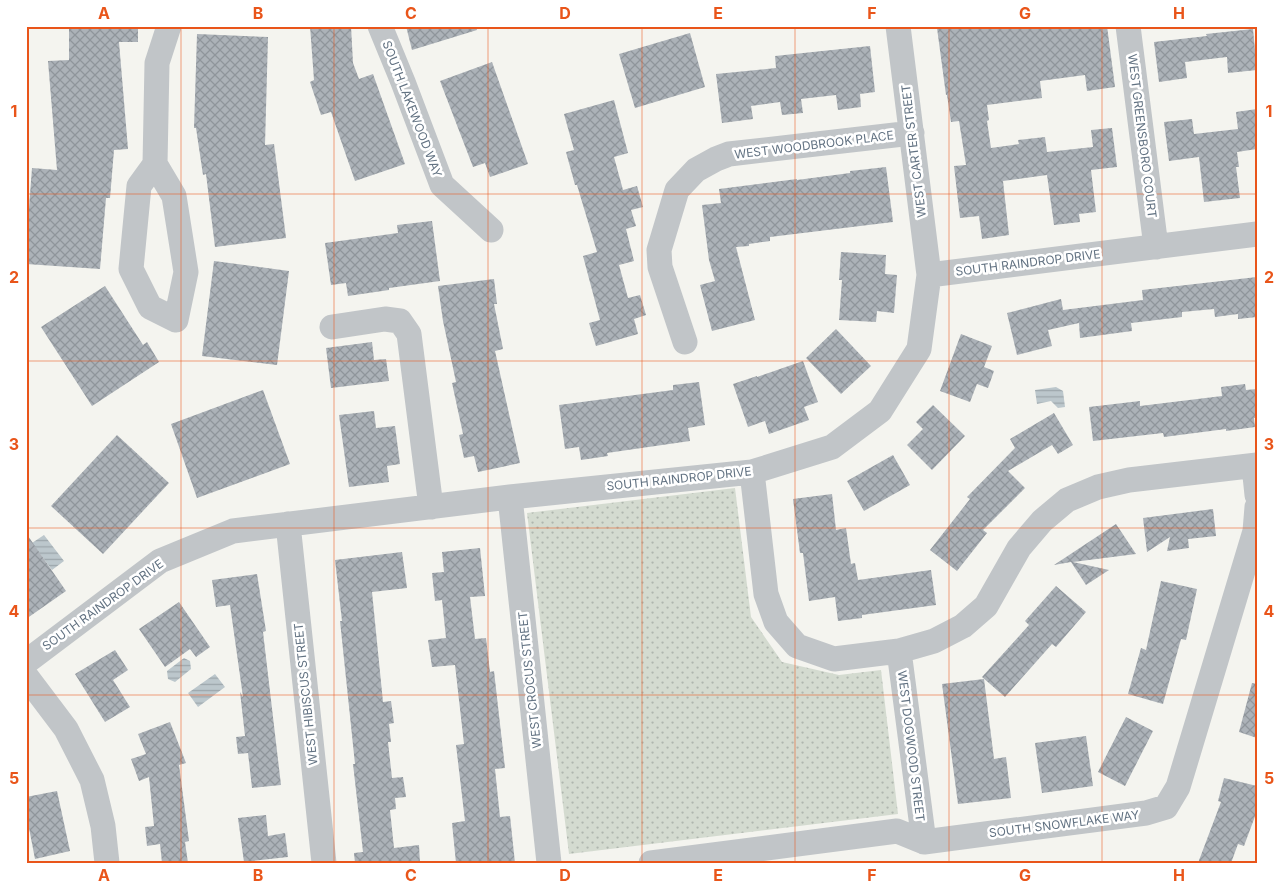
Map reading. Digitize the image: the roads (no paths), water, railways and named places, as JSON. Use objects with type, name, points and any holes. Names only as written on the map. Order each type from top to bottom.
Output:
[{"type":"street","points":[[155,164],[139,186],[131,269],[150,306],[176,320],[186,272],[174,196],[155,164],[157,63],[169,26]]},
{"type":"street","name":"SOUTH LAKEWOOD WAY","points":[[380,26],[442,185],[491,230]]},
{"type":"street","name":"WEST CARTER STREET","points":[[898,26],[928,275]]},
{"type":"street","name":"WEST GREENSBORO COURT","points":[[1128,26],[1156,247]]},
{"type":"street","name":"WEST WOODBROOK PLACE","points":[[685,342],[660,267],[659,250],[677,190],[696,170],[729,154],[912,133]]},
{"type":"street","name":"SOUTH RAINDROP DRIVE","points":[[26,662],[160,561],[233,531],[510,497],[752,472],[832,447],[880,410],[919,349],[928,275],[1257,234]]},
{"type":"street","points":[[332,327],[385,319],[400,322],[409,334],[431,507]]},
{"type":"street","points":[[752,472],[766,594],[776,622],[797,646],[834,659],[898,651],[934,641],[963,626],[986,606],[1019,548],[1042,521],[1067,500],[1098,488],[1129,480],[1255,465],[1257,495]]},
{"type":"street","name":"WEST CROCUS STREET","points":[[510,497],[549,863]]},
{"type":"street","name":"SOUTH SNOWFLAKE WAY","points":[[651,863],[897,831],[924,842],[1146,814],[1166,807],[1178,787],[1184,768],[1255,532],[1257,507]]},
{"type":"street","name":"WEST HIBISCUS STREET","points":[[288,524],[324,863]]},
{"type":"street","name":"WEST DOGWOOD STREET","points":[[898,651],[924,842]]},
{"type":"street","points":[[26,676],[66,729],[92,780],[104,826],[107,863]]}]
